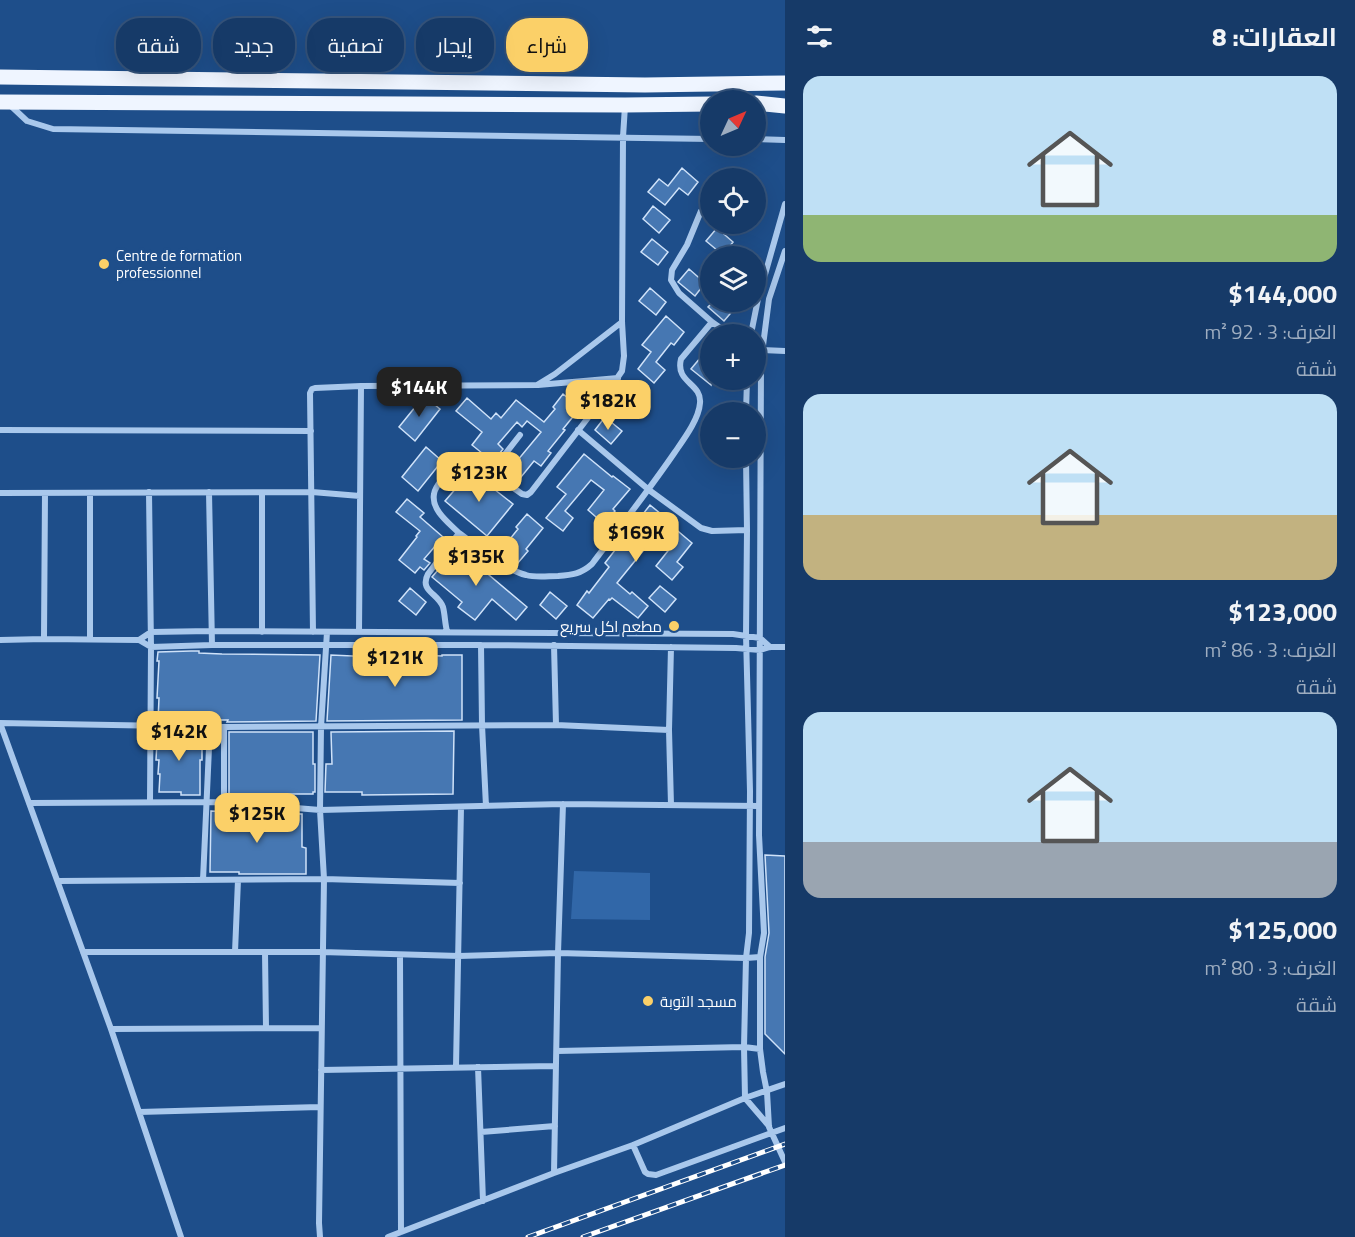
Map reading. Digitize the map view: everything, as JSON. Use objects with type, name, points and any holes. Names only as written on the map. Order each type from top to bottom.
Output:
[{"type":"main road","points":[[0,77],[645,85],[785,83]]},
{"type":"main road","points":[[4,102],[700,104]]},
{"type":"main road","points":[[766,104],[785,106]]},
{"type":"street","points":[[4,102],[27,121],[53,129],[700,139]]},
{"type":"street","points":[[625,105],[622,322],[624,356],[622,371],[531,492],[527,495],[522,494],[469,456],[464,456],[458,459],[436,487],[433,495],[439,513],[459,533],[519,573],[528,576],[580,573],[592,564],[649,490],[694,422],[700,396],[681,374],[679,366],[681,359],[712,322]]},
{"type":"street","points":[[766,140],[785,140]]},
{"type":"street","points":[[753,324],[785,204]]},
{"type":"street","points":[[700,213],[687,245],[672,270],[671,280],[679,293],[715,324]]},
{"type":"street","points":[[764,324],[769,299],[785,251]]},
{"type":"street","points":[[537,385],[555,374],[622,322]]},
{"type":"street","points":[[766,350],[785,351]]},
{"type":"street","points":[[313,632],[310,393],[312,389],[361,386],[537,385],[618,378]]},
{"type":"street","points":[[359,632],[361,386]]},
{"type":"street","points":[[759,390],[759,835],[764,933],[760,957],[760,1049],[770,1130]]},
{"type":"street","points":[[0,430],[311,431]]},
{"type":"street","points":[[578,430],[649,490],[701,528],[712,531],[747,530]]},
{"type":"street","points":[[490,472],[520,435]]},
{"type":"street","points":[[746,468],[746,635],[750,806],[744,1047],[746,1098],[770,1130],[785,1162]]},
{"type":"street","points":[[149,492],[150,802]]},
{"type":"street","points":[[209,492],[212,645]]},
{"type":"street","points":[[0,493],[312,492],[360,496]]},
{"type":"street","points":[[44,639],[45,493]]},
{"type":"street","points":[[90,493],[90,639]]},
{"type":"street","points":[[262,493],[262,632]]},
{"type":"street","points":[[447,632],[443,607],[426,585],[425,580],[459,533]]},
{"type":"street","points":[[139,640],[151,632],[211,631],[709,633],[760,638],[770,647]]},
{"type":"street","points":[[320,1237],[324,879],[320,810],[321,727],[327,632]]},
{"type":"street","points":[[0,640],[139,640],[151,647],[554,645],[760,650],[785,647]]},
{"type":"street","points":[[481,645],[486,806]]},
{"type":"street","points":[[554,645],[556,725]]},
{"type":"street","points":[[670,806],[671,647]]},
{"type":"street","points":[[181,1237],[111,1029],[0,723],[224,727],[556,725],[669,730]]},
{"type":"street","points":[[202,880],[210,726]]},
{"type":"street","points":[[224,727],[224,802]]},
{"type":"street","points":[[29,803],[224,802],[320,810],[563,804],[759,806]]},
{"type":"street","points":[[554,1173],[563,804]]},
{"type":"street","points":[[456,1067],[461,807]]},
{"type":"street","points":[[57,881],[324,879],[460,883]]},
{"type":"street","points":[[235,952],[238,880]]},
{"type":"street","points":[[83,952],[322,952],[459,956],[558,953],[760,957]]},
{"type":"street","points":[[265,952],[266,1028]]},
{"type":"street","points":[[400,955],[400,1232]]},
{"type":"street","points":[[111,1029],[321,1028]]},
{"type":"street","points":[[557,1051],[744,1047],[760,1049]]},
{"type":"street","points":[[321,1070],[556,1066]]},
{"type":"street","points":[[478,1067],[483,1202]]},
{"type":"street","points":[[388,1237],[633,1145],[785,1084]]},
{"type":"street","points":[[139,1112],[320,1107]]},
{"type":"street","points":[[481,1132],[555,1126]]},
{"type":"street","points":[[633,1145],[645,1172],[656,1175],[770,1130],[785,1128]]},
{"type":"shaded area","points":[[574,871],[650,873],[650,920],[571,919]]},
{"type":"building","points":[[682,168],[698,182],[688,195],[679,188],[665,205],[648,192],[659,179],[668,186]]},
{"type":"building","points":[[653,206],[670,220],[659,233],[643,219]]},
{"type":"building","points":[[712,234],[724,234],[733,242],[730,246],[712,246],[706,241]]},
{"type":"building","points":[[652,239],[668,252],[658,265],[641,252]]},
{"type":"building","points":[[689,269],[700,279],[700,290],[695,296],[678,282]]},
{"type":"building","points":[[650,288],[666,302],[656,315],[639,301]]},
{"type":"building","points":[[714,312],[732,312],[724,321]]},
{"type":"building","points":[[666,316],[684,332],[674,345],[671,343],[656,362],[665,370],[654,383],[638,369],[651,352],[642,345]]},
{"type":"building","points":[[700,358],[700,376],[691,369]]},
{"type":"building","points":[[563,394],[580,408],[548,451],[551,453],[541,466],[534,461],[517,482],[501,468],[511,455],[517,461],[541,432],[527,421],[522,427],[517,422],[498,444],[503,449],[493,462],[472,445],[482,432],[456,411],[467,398],[491,419],[496,413],[501,418],[516,400],[544,422],[555,409],[553,407]]},
{"type":"building","points":[[424,396],[440,409],[415,441],[399,427]]},
{"type":"building","points":[[605,417],[622,431],[611,444],[595,430]]},
{"type":"building","points":[[426,447],[442,461],[418,491],[402,477]]},
{"type":"building","points":[[584,454],[630,489],[604,524],[588,510],[604,490],[591,480],[565,511],[573,518],[563,531],[546,518],[566,494],[557,487]]},
{"type":"building","points":[[471,471],[513,504],[487,536],[445,501]]},
{"type":"building","points":[[407,499],[424,513],[420,517],[443,537],[424,559],[430,563],[424,570],[420,567],[415,573],[399,560],[420,531],[396,512]]},
{"type":"building","points":[[650,505],[692,543],[677,562],[683,567],[672,580],[656,566],[671,547],[656,535],[617,583],[648,606],[638,618],[612,598],[593,618],[577,605],[609,567],[605,563]]},
{"type":"building","points":[[527,514],[543,528],[517,564],[501,550]]},
{"type":"building","points":[[462,547],[479,561],[476,564],[527,607],[516,620],[492,599],[475,620],[458,607],[462,602],[432,577],[444,565],[447,567]]},
{"type":"building","points":[[660,586],[676,599],[665,612],[649,598]]},
{"type":"building","points":[[410,588],[426,602],[416,615],[399,601]]},
{"type":"building","points":[[550,592],[567,606],[556,619],[540,605]]},
{"type":"building","points":[[199,651],[199,653],[222,654],[320,655],[316,721],[158,721],[158,652]]},
{"type":"building","points":[[331,655],[375,657],[375,655],[462,655],[462,720],[327,721]]},
{"type":"building","points":[[157,731],[202,732],[200,795],[159,792],[159,760],[156,760]]},
{"type":"building","points":[[454,731],[453,794],[362,795],[362,792],[325,792],[326,764],[332,764],[331,732]]},
{"type":"building","points":[[229,732],[313,732],[315,792],[313,794],[229,794]]},
{"type":"building","points":[[211,811],[302,814],[302,847],[306,848],[306,874],[210,872]]},
{"type":"building","points":[[765,855],[785,856],[785,1054],[765,1034],[765,957],[769,933]]},
{"type":"railway","points":[[528,1237],[785,1144]]},
{"type":"railway","points":[[583,1237],[785,1165]]},
{"type":"place","name":"Centre de formation professionnel","points":[[104,264]]},
{"type":"place","name":"مطعم اكل سريع","points":[[674,626]]},
{"type":"place","name":"مسجد التوبة","points":[[648,1001]]}]
